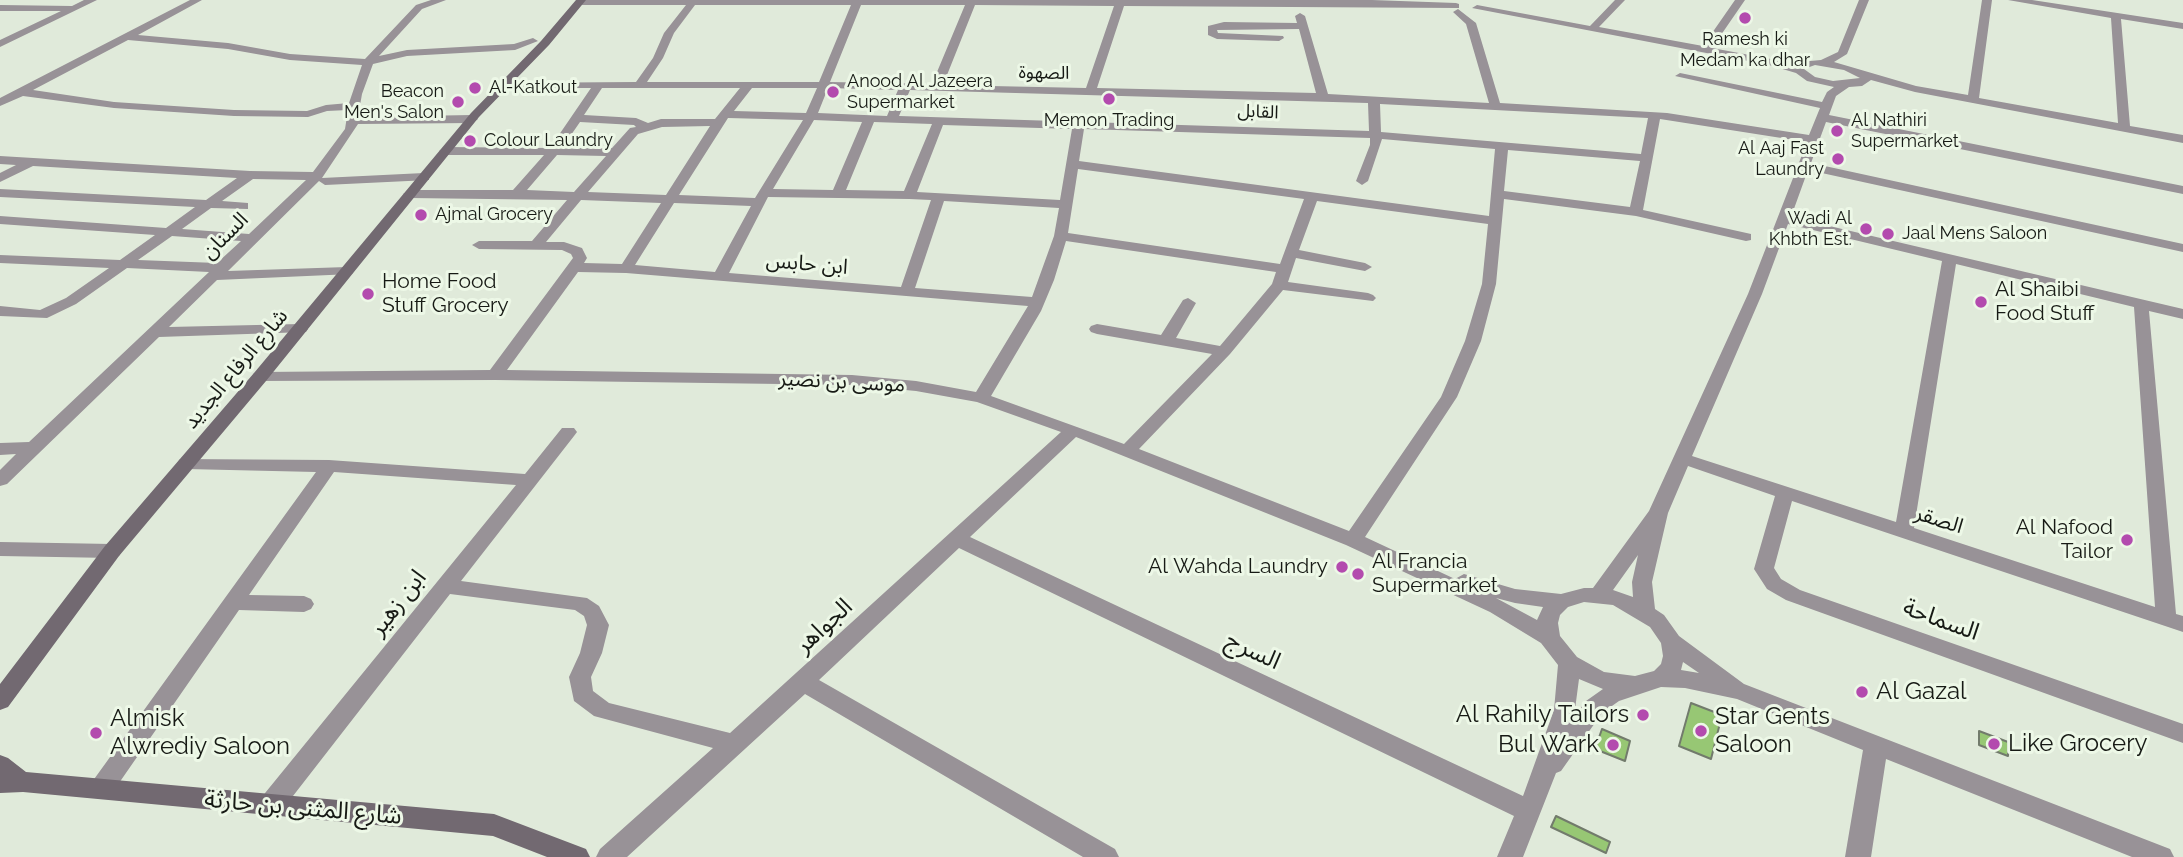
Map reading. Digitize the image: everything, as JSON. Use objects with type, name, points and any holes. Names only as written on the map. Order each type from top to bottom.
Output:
[{"type":"street","points":[[0,44],[92,0]]},
{"type":"street","points":[[0,103],[197,0]]},
{"type":"street","name":"السنان","points":[[0,480],[252,239],[321,178],[351,129],[368,62],[419,8],[441,0]]},
{"type":"street","points":[[128,37],[228,46],[289,57],[368,62],[407,53],[520,50],[533,41],[566,0]]},
{"type":"street","points":[[1593,28],[1620,0]]},
{"type":"street","points":[[1706,50],[1740,0]]},
{"type":"street","points":[[580,1],[857,4],[1357,2],[1459,6],[1475,13],[1502,13],[1593,28],[1801,68],[1842,54],[1864,0]]},
{"type":"street","points":[[1973,100],[1987,0]]},
{"type":"street","points":[[2013,0],[2183,26]]},
{"type":"street","name":"شارع الرفاع الجديد","points":[[0,701],[112,551],[300,329],[472,119],[545,43],[580,1]]},
{"type":"street","points":[[1295,2],[1323,97]]},
{"type":"street","points":[[639,85],[658,58],[669,33],[692,3]]},
{"type":"street","points":[[936,88],[971,3]]},
{"type":"street","points":[[1090,92],[1120,3]]},
{"type":"street","points":[[719,278],[761,198],[811,116],[857,4]]},
{"type":"street","points":[[1459,6],[1475,13]]},
{"type":"street","points":[[0,8],[76,8]]},
{"type":"street","points":[[1475,13],[1495,105]]},
{"type":"street","points":[[2116,16],[2124,127]]},
{"type":"street","points":[[1279,38],[1217,36],[1213,35],[1212,28],[1224,24],[1304,26]]},
{"type":"street","name":"شارع الرفاع الجديد","points":[[509,79],[520,50]]},
{"type":"street","points":[[1842,54],[1862,79]]},
{"type":"street","points":[[1825,62],[1852,68]]},
{"type":"street","points":[[1801,68],[1811,79],[1826,106]]},
{"type":"street","points":[[1680,76],[1826,106],[2183,190]]},
{"type":"street","name":"الصهوة","points":[[509,79],[639,85],[825,85],[1374,99],[1655,114],[1715,121],[1813,139]]},
{"type":"street","points":[[1811,79],[1845,85]]},
{"type":"street","points":[[1645,612],[1642,582],[1658,513],[1755,293],[1826,106],[1845,85],[1862,79],[2183,139]]},
{"type":"street","points":[[517,194],[555,150],[599,84]]},
{"type":"street","points":[[626,269],[666,201],[722,118],[748,85]]},
{"type":"street","points":[[891,120],[905,88]]},
{"type":"street","points":[[21,92],[114,105],[234,113],[308,114],[326,108],[354,113],[472,119]]},
{"type":"street","points":[[1362,181],[1372,162],[1376,145],[1374,99]]},
{"type":"street","points":[[1636,212],[1655,114]]},
{"type":"street","name":"القابل","points":[[577,118],[636,122],[645,126],[722,118],[811,116],[1375,135],[1646,158]]},
{"type":"street","points":[[838,194],[869,120]]},
{"type":"street","points":[[909,195],[939,121]]},
{"type":"street","points":[[981,398],[1047,280],[1060,236],[1079,125]]},
{"type":"street","points":[[539,244],[539,240],[629,135],[645,126]]},
{"type":"street","points":[[1353,540],[1449,397],[1480,320],[1489,284],[1502,145]]},
{"type":"street","points":[[445,151],[616,152]]},
{"type":"street","points":[[0,159],[250,175],[321,178],[424,177]]},
{"type":"street","points":[[0,178],[33,161]]},
{"type":"street","points":[[1072,164],[1496,221]]},
{"type":"street","points":[[1802,164],[2183,248]]},
{"type":"street","points":[[0,311],[42,315],[71,301],[250,175]]},
{"type":"street","points":[[0,193],[243,206]]},
{"type":"street","points":[[410,194],[517,194],[666,201],[838,194],[909,195],[1065,204]]},
{"type":"street","points":[[1498,194],[1636,212],[1746,237]]},
{"type":"street","points":[[905,293],[939,196]]},
{"type":"street","points":[[1127,451],[1224,351],[1281,277],[1311,198]]},
{"type":"street","points":[[1783,219],[2183,314]]},
{"type":"street","points":[[0,220],[252,239]]},
{"type":"street","points":[[1060,236],[1281,277],[1368,298]]},
{"type":"street","points":[[479,245],[564,246],[577,251],[580,258],[495,375]]},
{"type":"street","points":[[1291,253],[1365,267]]},
{"type":"street","points":[[1904,532],[1950,258]]},
{"type":"street","points":[[0,259],[219,272],[347,271]]},
{"type":"street","name":"ابن حابس","points":[[573,267],[1037,302]]},
{"type":"street","points":[[1166,341],[1188,303]]},
{"type":"street","points":[[2141,304],[2174,621]]},
{"type":"street","points":[[1097,328],[1224,351]]},
{"type":"street","points":[[155,332],[300,329]]},
{"type":"street","name":"موسى بن نصير","points":[[260,377],[495,375],[852,380],[916,386],[981,398],[1073,430],[1353,540],[1512,615],[1549,637]]},
{"type":"street","name":"الجواهر","points":[[609,857],[803,682],[1073,430]]},
{"type":"street","name":"ابن زهير","points":[[270,806],[568,432]]},
{"type":"street","points":[[0,449],[32,448]]},
{"type":"street","name":"الصقر","points":[[1681,458],[2174,621]]},
{"type":"street","points":[[186,463],[329,466],[529,480]]},
{"type":"street","points":[[102,789],[329,466]]},
{"type":"street","name":"السماحة","points":[[1785,492],[1764,569],[1774,584],[1793,595],[2183,734]]},
{"type":"street","points":[[1599,595],[1658,513]]},
{"type":"street","name":"السرج","points":[[955,538],[1529,811]]},
{"type":"street","points":[[0,549],[112,551]]},
{"type":"street","name":"موسى بن نصير","points":[[1394,558],[1498,592],[1561,602]]},
{"type":"street","points":[[445,586],[580,603],[592,611],[598,625],[591,653],[580,677],[582,695],[602,710],[734,744]]},
{"type":"street","points":[[1635,685],[1600,680],[1569,663],[1549,637],[1547,623],[1551,611],[1561,602],[1584,595],[1599,595],[1631,604],[1645,612],[1665,631],[1671,642],[1674,656],[1671,668],[1661,678]]},
{"type":"street","points":[[233,603],[304,604]]},
{"type":"street","points":[[1671,642],[1740,691]]},
{"type":"street","points":[[1510,857],[1541,781],[1565,710],[1569,663]]},
{"type":"street","points":[[1541,781],[1588,714],[1611,695],[1661,678],[1685,679],[1740,691],[2161,857]]},
{"type":"street","points":[[803,682],[1105,857]]},
{"type":"street","points":[[1858,857],[1876,744]]},
{"type":"street","name":"شارع المثنى بن حارثة","points":[[0,765],[9,775],[11,782],[494,825],[577,857]]},
{"type":"building","name":"Star Gents Saloon","points":[[1691,703],[1722,715],[1711,759],[1679,746]]},
{"type":"building","name":"Bul Wark","points":[[1602,729],[1630,741],[1625,761],[1595,749]]},
{"type":"building","name":"Like Grocery","points":[[1979,731],[2008,742],[2008,756],[1979,745]]},
{"type":"building","points":[[1556,816],[1610,842],[1606,853],[1551,827]]},
{"type":"place","name":"Ramesh ki Medam ka dhar","points":[[1745,18]]},
{"type":"place","name":"Al-Katkout","points":[[475,88]]},
{"type":"place","name":"Anood Al Jazeera Supermarket","points":[[833,92]]},
{"type":"place","name":"Memon Trading","points":[[1109,99]]},
{"type":"place","name":"Beacon Men's Salon","points":[[458,102]]},
{"type":"place","name":"Al Nathiri Supermarket","points":[[1837,131]]},
{"type":"place","name":"Colour Laundry","points":[[470,141]]},
{"type":"place","name":"Al Aaj Fast Laundry","points":[[1838,159]]},
{"type":"place","name":"Ajmal Grocery","points":[[421,215]]},
{"type":"place","name":"Wadi Al Khbth Est.","points":[[1866,229]]},
{"type":"place","name":"Jaal Mens Saloon","points":[[1888,234]]},
{"type":"place","name":"Home Food Stuff Grocery","points":[[368,294]]},
{"type":"place","name":"Al Shaibi Food Stuff","points":[[1981,302]]},
{"type":"place","name":"Al Nafood Tailor","points":[[2127,540]]},
{"type":"place","name":"Al Wahda Laundry","points":[[1342,567]]},
{"type":"place","name":"Al Francia Supermarket","points":[[1358,574]]},
{"type":"place","name":"Al Gazal","points":[[1862,692]]},
{"type":"place","name":"Al Rahily Tailors","points":[[1643,715]]},
{"type":"place","name":"Star Gents Saloon","points":[[1701,731]]},
{"type":"place","name":"Almisk Alwrediy Saloon","points":[[96,733]]},
{"type":"place","name":"Like Grocery","points":[[1994,744]]},
{"type":"place","name":"Bul Wark","points":[[1613,745]]}]
